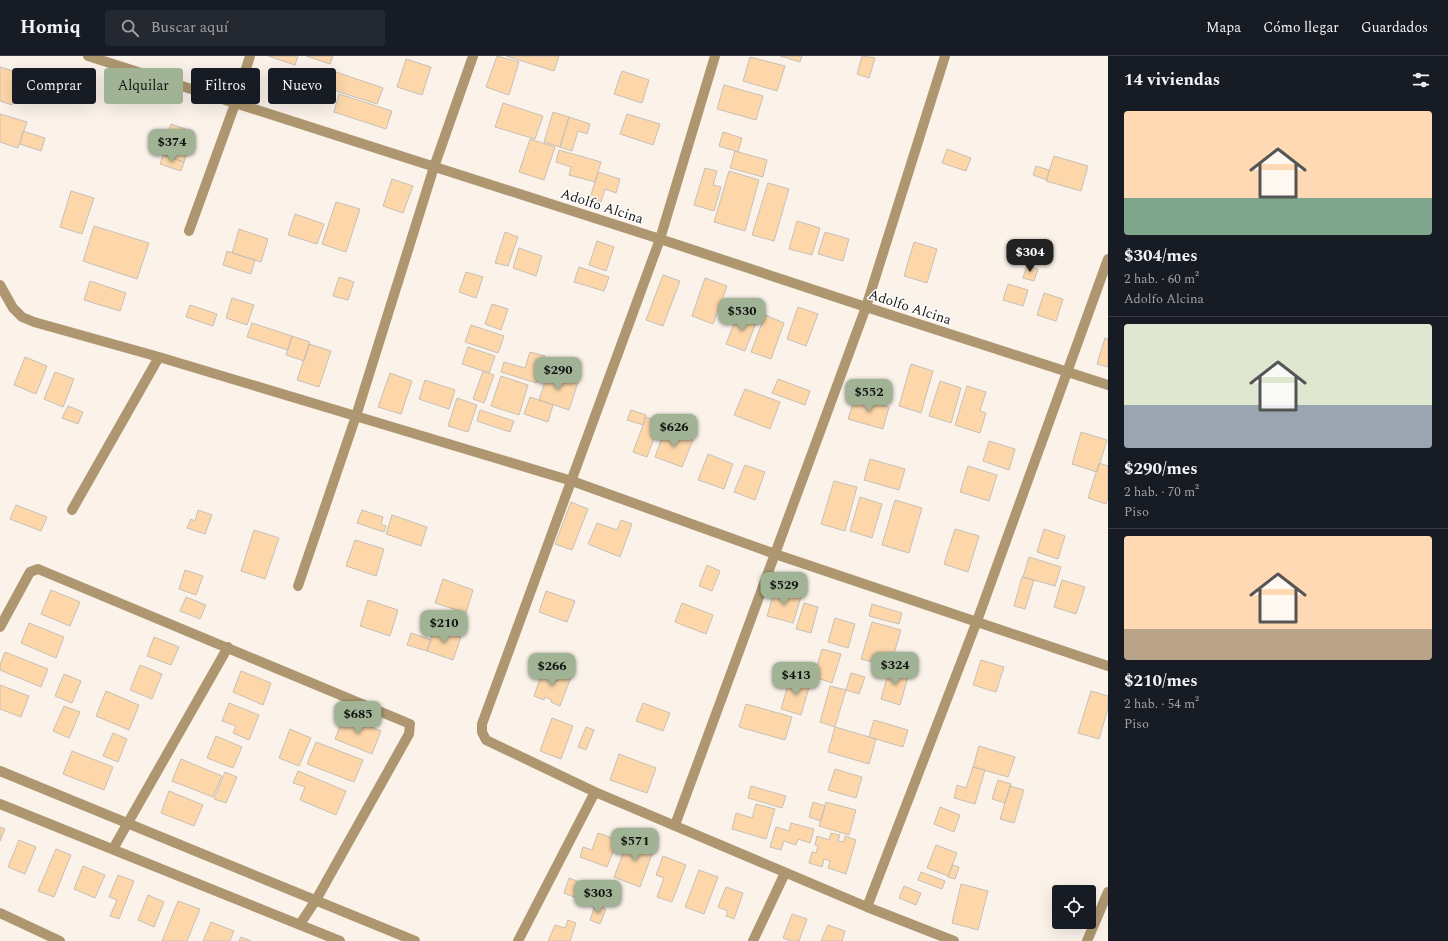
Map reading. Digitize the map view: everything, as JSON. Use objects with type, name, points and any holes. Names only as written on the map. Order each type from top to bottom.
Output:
[{"type":"street","name":"Adolfo Alcina","points":[[88,56],[191,90]]},
{"type":"street","points":[[246,68],[250,56]]},
{"type":"street","points":[[298,586],[356,416],[434,167],[473,56]]},
{"type":"street","points":[[714,56],[660,239],[482,724],[482,732],[486,740],[595,792],[866,907],[954,941]]},
{"type":"street","points":[[675,825],[866,307],[945,56]]},
{"type":"street","name":"Adolfo Alcina","points":[[235,104],[660,239],[1108,385]]},
{"type":"street","points":[[189,231],[235,104]]},
{"type":"street","points":[[866,907],[977,621],[1108,259]]},
{"type":"street","points":[[0,286],[13,308],[22,317],[572,482],[775,554],[1108,666]]},
{"type":"street","points":[[72,510],[159,357]]},
{"type":"street","points":[[0,627],[30,572],[38,569],[410,724],[411,729],[409,734],[316,900],[300,924]]},
{"type":"street","points":[[113,849],[129,824],[228,647]]},
{"type":"street","points":[[0,771],[415,941]]},
{"type":"street","points":[[518,941],[595,792]]},
{"type":"street","points":[[0,804],[340,941]]},
{"type":"street","points":[[753,941],[785,873]]},
{"type":"street","points":[[1087,941],[1108,892]]},
{"type":"street","points":[[0,913],[60,941]]},
{"type":"building","points":[[268,56],[298,56],[295,65]]},
{"type":"building","points":[[306,56],[333,56],[330,64]]},
{"type":"building","points":[[497,56],[519,62],[509,95],[486,87]]},
{"type":"building","points":[[506,56],[559,56],[554,71]]},
{"type":"building","points":[[780,56],[802,56],[800,62]]},
{"type":"building","points":[[862,56],[875,58],[869,78],[857,74]]},
{"type":"building","points":[[750,57],[785,66],[777,91],[743,81]]},
{"type":"building","points":[[406,59],[431,67],[422,95],[397,87]]},
{"type":"building","points":[[0,67],[12,71],[12,104],[12,105],[0,101]]},
{"type":"building","points":[[622,71],[649,80],[642,103],[614,94]]},
{"type":"building","points":[[336,72],[383,88],[377,104],[336,91]]},
{"type":"building","points":[[724,85],[763,96],[756,120],[717,109]]},
{"type":"building","points":[[339,94],[392,111],[386,129],[334,112]]},
{"type":"building","points":[[503,103],[543,116],[535,139],[495,127]]},
{"type":"building","points":[[553,112],[569,117],[560,147],[544,142]]},
{"type":"building","points":[[0,114],[27,122],[18,148],[0,142]]},
{"type":"building","points":[[627,114],[660,124],[653,145],[620,134]]},
{"type":"building","points":[[569,117],[590,124],[587,134],[578,131],[572,151],[560,147]]},
{"type":"building","points":[[171,124],[194,132],[184,162],[161,154]]},
{"type":"building","points":[[23,131],[45,138],[41,151],[20,144]]},
{"type":"building","points":[[723,132],[742,138],[738,152],[719,146]]},
{"type":"building","points":[[530,139],[555,147],[544,180],[519,172]]},
{"type":"building","points":[[947,149],[971,158],[966,171],[942,163]]},
{"type":"building","points":[[559,150],[601,162],[595,182],[569,175],[571,167],[556,162]]},
{"type":"building","points":[[735,151],[767,160],[763,177],[730,168]]},
{"type":"building","points":[[163,155],[184,162],[181,171],[160,164]]},
{"type":"building","points":[[1054,156],[1088,166],[1081,191],[1046,181]]},
{"type":"building","points":[[1036,166],[1049,170],[1047,180],[1033,175]]},
{"type":"building","points":[[705,168],[717,171],[713,185],[721,187],[714,211],[694,205]]},
{"type":"building","points":[[729,171],[759,180],[745,231],[714,222]]},
{"type":"building","points":[[598,172],[620,179],[616,193],[605,189],[601,202],[590,198]]},
{"type":"building","points":[[392,179],[413,186],[403,213],[383,206]]},
{"type":"building","points":[[768,183],[789,189],[774,241],[752,235]]},
{"type":"building","points":[[71,191],[94,198],[82,234],[60,227]]},
{"type":"building","points":[[336,202],[360,209],[346,252],[322,244]]},
{"type":"building","points":[[295,214],[324,224],[317,244],[288,235]]},
{"type":"building","points":[[797,221],[820,228],[812,255],[789,249]]},
{"type":"building","points":[[94,226],[149,243],[137,279],[83,261]]},
{"type":"building","points":[[239,229],[268,239],[261,262],[232,253]]},
{"type":"building","points":[[505,232],[518,237],[508,266],[495,263]]},
{"type":"building","points":[[825,232],[849,239],[843,261],[818,254]]},
{"type":"building","points":[[597,241],[614,247],[606,271],[589,265]]},
{"type":"building","points":[[914,242],[937,249],[927,283],[904,276]]},
{"type":"building","points":[[519,248],[542,256],[536,276],[513,268]]},
{"type":"building","points":[[227,251],[255,260],[251,274],[223,265]]},
{"type":"building","points":[[1027,265],[1038,269],[1034,281],[1023,278]]},
{"type":"building","points":[[579,267],[609,277],[604,291],[574,282]]},
{"type":"building","points":[[466,272],[483,277],[476,298],[459,292]]},
{"type":"building","points":[[663,275],[680,281],[663,326],[646,320]]},
{"type":"building","points":[[339,277],[354,282],[348,300],[333,296]]},
{"type":"building","points":[[705,278],[727,286],[713,324],[692,316]]},
{"type":"building","points":[[90,281],[126,293],[120,311],[84,300]]},
{"type":"building","points":[[1008,284],[1028,290],[1023,306],[1003,300]]},
{"type":"building","points":[[1044,293],[1063,299],[1056,321],[1037,315]]},
{"type":"building","points":[[232,298],[254,305],[247,325],[226,318]]},
{"type":"building","points":[[492,304],[508,309],[501,330],[485,324]]},
{"type":"building","points":[[190,305],[217,314],[213,326],[186,317]]},
{"type":"building","points":[[798,307],[818,314],[806,346],[787,339]]},
{"type":"building","points":[[738,313],[757,320],[745,351],[726,344]]},
{"type":"building","points":[[765,315],[784,323],[771,359],[751,352]]},
{"type":"building","points":[[252,323],[292,336],[288,350],[247,337]]},
{"type":"building","points":[[471,325],[504,336],[498,353],[465,342]]},
{"type":"building","points":[[292,336],[310,342],[304,361],[286,355]]},
{"type":"building","points":[[1105,338],[1108,339],[1108,367],[1097,364]]},
{"type":"building","points":[[309,344],[331,351],[319,387],[297,380]]},
{"type":"building","points":[[468,347],[495,356],[489,373],[462,364]]},
{"type":"building","points":[[530,352],[545,356],[536,383],[501,372],[504,362],[525,368]]},
{"type":"building","points":[[25,357],[47,366],[36,394],[14,385]]},
{"type":"building","points":[[911,364],[933,371],[921,413],[899,406]]},
{"type":"building","points":[[483,371],[494,375],[484,403],[473,399]]},
{"type":"building","points":[[55,372],[74,379],[63,407],[44,399]]},
{"type":"building","points":[[548,372],[578,382],[569,410],[539,400]]},
{"type":"building","points":[[390,373],[412,381],[401,414],[378,407]]},
{"type":"building","points":[[501,376],[528,385],[519,415],[491,406]]},
{"type":"building","points":[[778,379],[810,391],[805,405],[772,393]]},
{"type":"building","points":[[425,380],[455,390],[449,409],[419,399]]},
{"type":"building","points":[[940,381],[961,388],[951,423],[929,416]]},
{"type":"building","points":[[967,386],[986,392],[980,411],[986,413],[980,433],[955,425]]},
{"type":"building","points":[[745,389],[780,402],[770,429],[734,415]]},
{"type":"building","points":[[530,397],[553,405],[548,422],[524,414]]},
{"type":"building","points":[[457,398],[477,405],[468,432],[448,426]]},
{"type":"building","points":[[855,398],[889,407],[883,429],[848,419]]},
{"type":"building","points":[[68,406],[83,412],[78,424],[62,418]]},
{"type":"building","points":[[480,410],[514,421],[510,432],[477,421]]},
{"type":"building","points":[[631,410],[646,415],[643,425],[627,420]]},
{"type":"building","points":[[646,417],[660,422],[647,457],[633,452]]},
{"type":"building","points":[[665,430],[693,440],[682,467],[655,457]]},
{"type":"building","points":[[1081,432],[1107,440],[1097,472],[1072,464]]},
{"type":"building","points":[[989,441],[1015,449],[1009,470],[983,461]]},
{"type":"building","points":[[708,454],[733,464],[724,489],[698,480]]},
{"type":"building","points":[[870,459],[905,469],[899,490],[864,480]]},
{"type":"building","points":[[1099,463],[1108,466],[1108,496],[1106,504],[1088,498]]},
{"type":"building","points":[[745,465],[765,472],[755,500],[734,492]]},
{"type":"building","points":[[968,466],[997,475],[989,501],[960,492]]},
{"type":"building","points":[[834,481],[857,487],[845,531],[821,524]]},
{"type":"building","points":[[860,497],[882,504],[872,538],[850,531]]},
{"type":"building","points":[[895,500],[922,508],[909,553],[882,545]]},
{"type":"building","points":[[571,502],[588,509],[572,550],[555,544]]},
{"type":"building","points":[[16,505],[47,517],[41,531],[10,519]]},
{"type":"building","points":[[198,510],[212,515],[205,534],[187,528],[191,519],[195,521]]},
{"type":"building","points":[[362,510],[383,517],[381,524],[386,526],[384,532],[357,523]]},
{"type":"building","points":[[392,515],[427,527],[421,546],[386,534]]},
{"type":"building","points":[[621,520],[632,524],[620,557],[588,544],[597,523],[617,530]]},
{"type":"building","points":[[955,529],[979,536],[968,572],[944,564]]},
{"type":"building","points":[[1044,529],[1065,536],[1058,559],[1037,552]]},
{"type":"building","points":[[254,530],[279,538],[265,579],[241,571]]},
{"type":"building","points":[[355,540],[384,549],[376,576],[346,566]]},
{"type":"building","points":[[1029,557],[1061,567],[1055,586],[1023,577]]},
{"type":"building","points":[[707,565],[720,571],[712,591],[699,586]]},
{"type":"building","points":[[185,570],[203,576],[196,595],[179,589]]},
{"type":"building","points":[[1022,577],[1034,580],[1025,609],[1014,606]]},
{"type":"building","points":[[443,579],[473,590],[466,613],[435,603]]},
{"type":"building","points":[[1062,580],[1085,587],[1076,614],[1054,607]]},
{"type":"building","points":[[775,589],[801,597],[793,623],[767,616]]},
{"type":"building","points":[[51,590],[80,602],[70,626],[41,614]]},
{"type":"building","points":[[546,591],[575,601],[567,622],[539,612]]},
{"type":"building","points":[[186,597],[206,605],[200,619],[180,611]]},
{"type":"building","points":[[368,600],[398,610],[390,636],[360,626]]},
{"type":"building","points":[[682,603],[713,615],[706,634],[675,622]]},
{"type":"building","points":[[804,603],[818,607],[811,633],[796,629]]},
{"type":"building","points":[[872,604],[902,613],[899,624],[869,616]]},
{"type":"building","points":[[835,618],[855,624],[848,648],[828,642]]},
{"type":"building","points":[[872,622],[901,630],[890,667],[861,659]]},
{"type":"building","points":[[29,623],[64,637],[56,658],[21,643]]},
{"type":"building","points":[[434,629],[461,637],[453,660],[427,651]]},
{"type":"building","points":[[411,633],[431,640],[427,651],[407,645]]},
{"type":"building","points":[[154,637],[179,647],[171,665],[147,656]]},
{"type":"building","points":[[822,649],[841,654],[832,683],[814,677]]},
{"type":"building","points":[[5,652],[48,669],[41,687],[0,670],[0,665]]},
{"type":"building","points":[[981,660],[1004,667],[996,692],[973,685]]},
{"type":"building","points":[[140,665],[162,674],[152,699],[130,690]]},
{"type":"building","points":[[544,667],[552,670],[549,678],[558,681],[560,673],[571,677],[560,706],[551,702],[552,700],[545,697],[544,700],[534,696]]},
{"type":"building","points":[[890,667],[909,673],[900,705],[881,699]]},
{"type":"building","points":[[241,671],[271,683],[263,705],[233,692]]},
{"type":"building","points":[[851,673],[865,677],[859,694],[846,690]]},
{"type":"building","points":[[64,674],[81,681],[72,703],[55,696]]},
{"type":"building","points":[[790,678],[810,684],[801,715],[781,709]]},
{"type":"building","points":[[0,685],[29,696],[21,717],[0,709]]},
{"type":"building","points":[[830,686],[846,690],[835,727],[820,722]]},
{"type":"building","points":[[106,691],[139,705],[129,730],[96,716]]},
{"type":"building","points":[[1091,691],[1108,696],[1108,708],[1099,739],[1078,733]]},
{"type":"building","points":[[229,703],[259,715],[249,740],[233,733],[236,726],[222,721]]},
{"type":"building","points":[[643,703],[670,713],[663,731],[636,721]]},
{"type":"building","points":[[746,704],[792,717],[785,740],[739,727]]},
{"type":"building","points":[[64,706],[80,712],[69,738],[53,731]]},
{"type":"building","points":[[344,716],[381,731],[372,754],[335,739]]},
{"type":"building","points":[[552,718],[573,726],[561,759],[540,751]]},
{"type":"building","points":[[874,720],[908,730],[903,747],[869,737]]},
{"type":"building","points":[[586,727],[594,730],[586,750],[578,747]]},
{"type":"building","points":[[835,727],[876,739],[869,764],[828,752]]},
{"type":"building","points":[[290,729],[311,738],[299,766],[279,758]]},
{"type":"building","points":[[113,733],[127,739],[118,762],[103,756]]},
{"type":"building","points":[[216,736],[242,747],[233,768],[207,758]]},
{"type":"building","points":[[316,742],[363,760],[354,782],[307,764]]},
{"type":"building","points":[[979,746],[1015,757],[1008,777],[973,767]]},
{"type":"building","points":[[72,751],[113,767],[104,790],[63,774]]},
{"type":"building","points":[[619,754],[656,768],[647,793],[610,780]]},
{"type":"building","points":[[181,759],[222,776],[213,797],[172,781]]},
{"type":"building","points":[[973,767],[985,770],[975,804],[954,798],[957,785],[966,788]]},
{"type":"building","points":[[835,769],[862,777],[856,798],[828,790]]},
{"type":"building","points":[[298,771],[346,791],[336,815],[300,800],[305,787],[293,783]]},
{"type":"building","points":[[225,772],[237,777],[226,803],[214,799]]},
{"type":"building","points":[[998,780],[1011,784],[1005,803],[992,799]]},
{"type":"building","points":[[751,786],[786,796],[782,808],[748,798]]},
{"type":"building","points":[[1010,786],[1024,790],[1014,823],[1000,819]]},
{"type":"building","points":[[169,791],[203,805],[194,826],[161,813]]},
{"type":"building","points":[[813,802],[825,806],[821,821],[809,817]]},
{"type":"building","points":[[826,802],[856,810],[849,835],[819,826]]},
{"type":"building","points":[[756,804],[775,809],[766,839],[732,829],[736,813],[752,818]]},
{"type":"building","points":[[940,807],[960,815],[954,832],[934,824]]},
{"type":"building","points":[[791,823],[814,829],[810,843],[798,839],[796,845],[784,841],[781,850],[770,847],[776,827],[789,831]]},
{"type":"building","points":[[0,827],[5,829],[0,841]]},
{"type":"building","points":[[598,833],[618,840],[607,867],[580,857],[583,847],[592,850]]},
{"type":"building","points":[[831,833],[840,835],[838,841],[844,842],[845,836],[856,840],[846,874],[828,868],[830,861],[824,859],[822,867],[809,863],[812,852],[816,853],[818,846],[815,845],[817,836],[829,840]]},
{"type":"building","points":[[630,836],[655,846],[640,887],[614,877]]},
{"type":"building","points":[[19,840],[36,847],[25,874],[8,867]]},
{"type":"building","points":[[936,845],[957,853],[948,876],[927,868]]},
{"type":"building","points":[[56,849],[71,855],[54,897],[38,891]]},
{"type":"building","points":[[663,856],[686,865],[672,902],[657,897],[664,878],[656,875]]},
{"type":"building","points":[[953,865],[959,867],[955,879],[948,877]]},
{"type":"building","points":[[83,866],[105,875],[95,898],[74,889]]},
{"type":"building","points":[[699,870],[718,877],[704,914],[685,907]]},
{"type":"building","points":[[921,872],[945,881],[942,889],[918,880]]},
{"type":"building","points":[[118,875],[134,881],[119,919],[110,916],[117,900],[109,897]]},
{"type":"building","points":[[569,878],[606,892],[600,907],[564,893]]},
{"type":"building","points":[[961,884],[988,891],[978,930],[952,923]]},
{"type":"building","points":[[904,886],[921,893],[916,905],[899,898]]},
{"type":"building","points":[[726,887],[743,893],[734,919],[726,916],[728,911],[718,907]]},
{"type":"building","points":[[148,895],[164,902],[154,927],[138,920]]},
{"type":"building","points":[[178,901],[200,909],[187,941],[162,941]]},
{"type":"building","points":[[595,905],[606,909],[600,924],[590,920]]},
{"type":"building","points":[[792,914],[807,919],[799,941],[791,941],[783,938]]},
{"type":"building","points":[[568,920],[576,923],[570,941],[548,941],[555,925],[565,928]]},
{"type":"building","points":[[211,922],[234,931],[230,941],[203,941]]},
{"type":"building","points":[[828,925],[845,931],[842,941],[821,941]]},
{"type":"building","points":[[241,937],[251,941],[239,941]]}]
